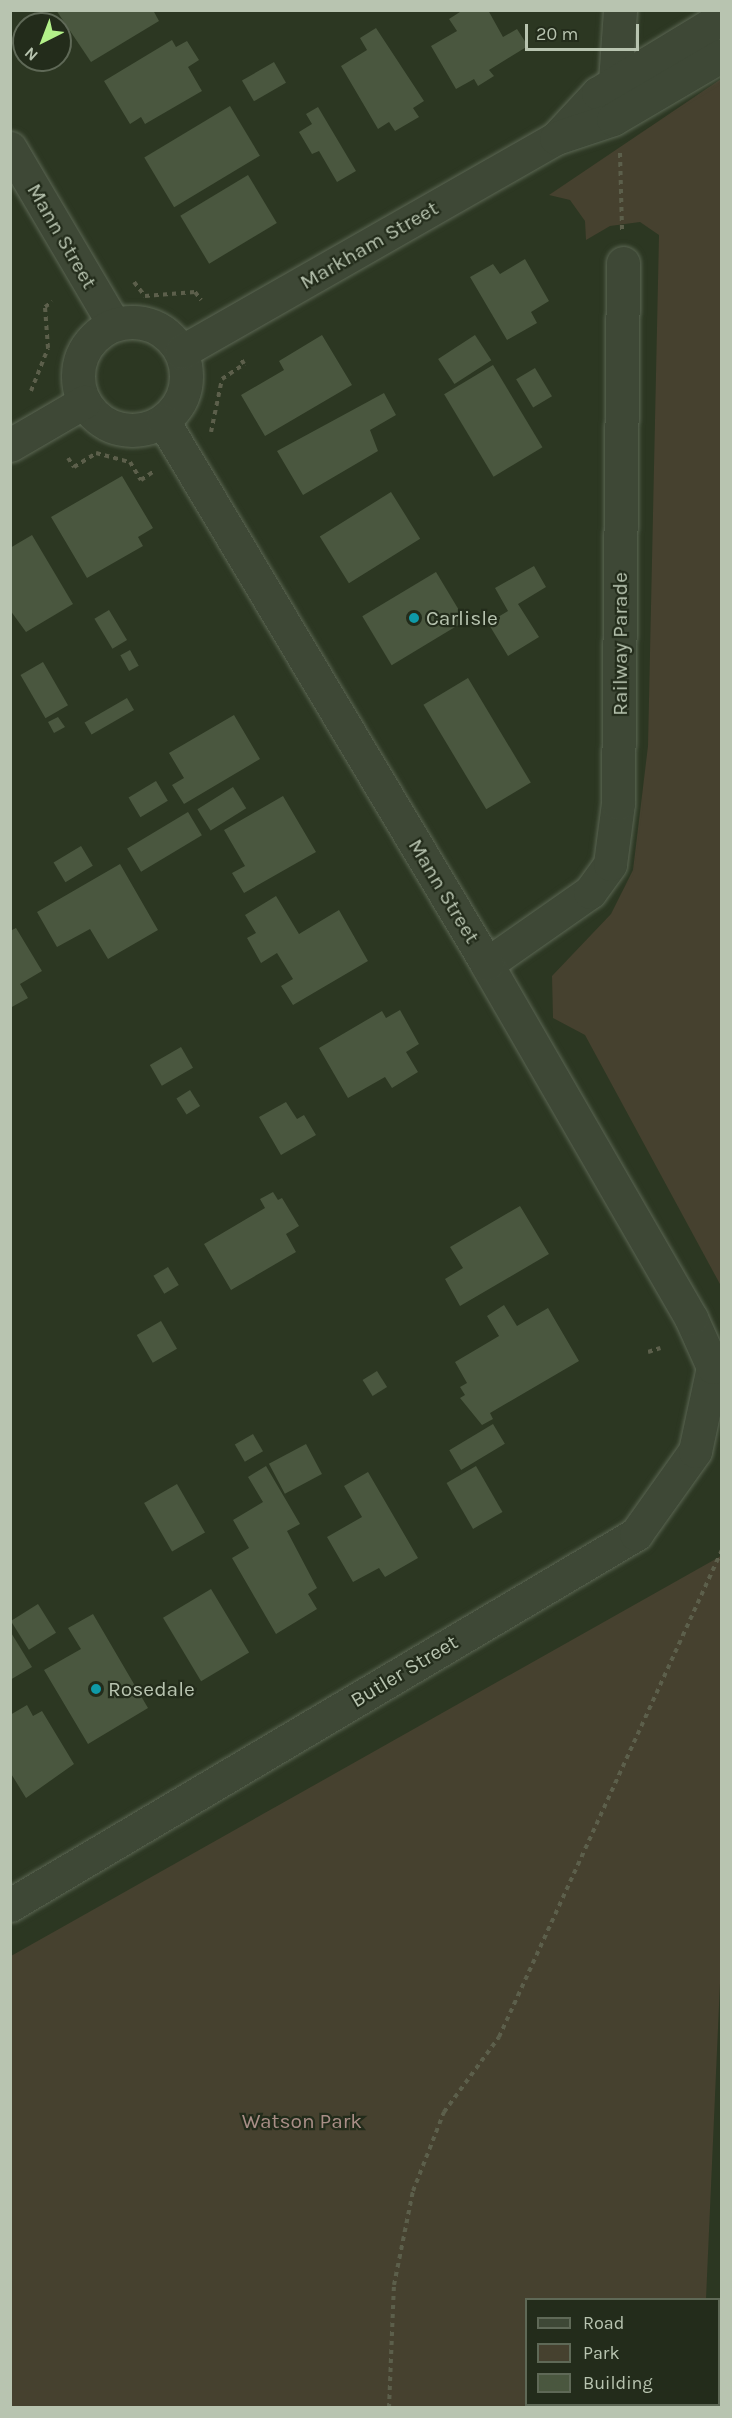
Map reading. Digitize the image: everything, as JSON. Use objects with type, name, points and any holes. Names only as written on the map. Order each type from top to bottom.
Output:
[{"type":"street","points":[[615,82],[620,10]]},
{"type":"street","name":"Markham Street","points":[[556,138],[597,93],[722,18]]},
{"type":"street","name":"Markham Street","points":[[181,352],[556,138],[613,119],[722,55]]},
{"type":"street","name":"Mann Street","points":[[10,148],[113,323]]},
{"type":"street","name":"Railway Parade","points":[[487,964],[590,892],[610,864],[618,803],[623,263]]},
{"type":"street","points":[[113,323],[154,326],[181,352],[186,378],[183,395],[163,421],[147,428],[119,428],[95,416],[84,402],[77,368],[83,351],[93,336],[113,323]]},
{"type":"street","points":[[10,445],[84,402]]},
{"type":"street","name":"Mann Street","points":[[163,421],[487,964],[682,1301],[713,1367]]},
{"type":"street","name":"Butler Street","points":[[10,1905],[636,1534],[695,1451],[713,1367]]},
{"type":"path","points":[[620,146],[622,227]]},
{"type":"path","points":[[126,272],[145,296],[195,292],[202,301]]},
{"type":"path","points":[[34,402],[30,393],[48,348],[45,307],[52,302]]},
{"type":"path","points":[[208,435],[214,430],[222,379],[244,364],[238,355]]},
{"type":"path","points":[[68,458],[74,467],[96,453],[130,462],[141,480],[150,474]]},
{"type":"path","points":[[648,1352],[660,1348]]},
{"type":"path","points":[[389,2408],[394,2285],[413,2191],[444,2112],[499,2037],[722,1550]]},
{"type":"green space","points":[[721,79],[721,1286],[585,1035],[553,1018],[552,976],[611,914],[633,870],[648,746],[659,235],[640,222],[610,226],[586,240],[585,221],[570,200],[549,195]]},
{"type":"green space","name":"Watson Park","points":[[721,1556],[722,1938],[706,2298],[525,2298],[525,2406],[701,2407],[11,2407],[11,1956]]},
{"type":"building","points":[[56,10],[153,10],[159,21],[91,62],[72,34],[72,12],[57,12]]},
{"type":"building","points":[[463,10],[488,10],[503,37],[517,29],[528,46],[489,70],[494,76],[478,86],[474,79],[456,89],[431,46],[457,31],[449,19]]},
{"type":"building","points":[[376,28],[424,101],[413,108],[419,117],[395,131],[389,122],[378,129],[341,66],[367,50],[360,38]]},
{"type":"building","points":[[172,40],[176,47],[187,41],[199,60],[188,67],[202,91],[145,124],[141,117],[130,124],[104,81]]},
{"type":"building","points":[[274,62],[286,83],[254,101],[242,80]]},
{"type":"building","points":[[230,106],[260,156],[174,207],[144,158]]},
{"type":"building","points":[[318,107],[356,171],[337,182],[319,151],[312,154],[299,132],[312,124],[306,114]]},
{"type":"building","points":[[248,175],[277,223],[209,264],[180,216]]},
{"type":"building","points":[[525,259],[549,301],[531,312],[537,323],[507,340],[470,277],[493,264],[500,274]]},
{"type":"building","points":[[322,335],[352,385],[265,436],[241,395],[284,370],[279,361]]},
{"type":"building","points":[[475,335],[491,360],[454,384],[438,359]]},
{"type":"building","points":[[493,365],[542,447],[494,477],[444,394]]},
{"type":"building","points":[[535,368],[552,396],[533,408],[516,379]]},
{"type":"building","points":[[384,393],[396,415],[370,430],[378,451],[303,495],[277,451]]},
{"type":"building","points":[[122,476],[153,528],[138,537],[143,546],[87,578],[51,517]]},
{"type":"building","points":[[391,492],[420,539],[349,583],[320,537]]},
{"type":"building","points":[[32,535],[73,604],[26,632],[10,610],[10,548]]},
{"type":"building","points":[[534,566],[546,587],[518,604],[539,637],[508,656],[488,623],[508,611],[495,588]]},
{"type":"building","name":"Carlisle","points":[[436,572],[465,621],[392,665],[362,616]]},
{"type":"building","points":[[109,610],[127,640],[112,649],[94,619]]},
{"type":"building","points":[[130,650],[139,666],[129,671],[120,655]]},
{"type":"building","points":[[43,662],[68,705],[45,718],[20,675]]},
{"type":"building","points":[[468,678],[531,783],[486,809],[423,705]]},
{"type":"building","points":[[127,698],[134,710],[92,735],[85,722]]},
{"type":"building","points":[[234,715],[260,759],[184,804],[172,785],[184,778],[169,753]]},
{"type":"building","points":[[58,717],[65,727],[54,733],[48,722]]},
{"type":"building","points":[[156,781],[168,801],[140,817],[129,797]]},
{"type":"building","points":[[233,787],[246,808],[211,830],[197,809]]},
{"type":"building","points":[[283,796],[316,852],[244,893],[232,873],[245,866],[224,830]]},
{"type":"building","points":[[188,812],[202,835],[141,872],[127,849]]},
{"type":"building","points":[[81,846],[93,866],[65,882],[54,862]]},
{"type":"building","points":[[120,864],[158,930],[108,959],[90,929],[57,947],[37,912]]},
{"type":"building","points":[[276,896],[299,934],[339,910],[368,961],[293,1005],[281,986],[293,979],[277,953],[261,963],[247,938],[256,933],[245,915]]},
{"type":"building","points":[[16,928],[42,971],[20,984],[28,998],[10,1008],[10,931]]},
{"type":"building","points":[[400,1010],[419,1044],[406,1052],[418,1072],[392,1088],[385,1077],[348,1098],[319,1048],[382,1011],[386,1018]]},
{"type":"building","points":[[181,1047],[193,1068],[162,1086],[150,1065]]},
{"type":"building","points":[[190,1090],[200,1106],[186,1115],[176,1098]]},
{"type":"building","points":[[286,1102],[297,1119],[304,1115],[316,1135],[281,1155],[259,1117]]},
{"type":"building","points":[[273,1192],[278,1200],[282,1198],[299,1226],[286,1234],[296,1252],[231,1290],[204,1244],[265,1208],[260,1199]]},
{"type":"building","points":[[520,1206],[549,1254],[460,1306],[445,1279],[463,1268],[450,1247]]},
{"type":"building","points":[[168,1267],[179,1285],[164,1294],[153,1276]]},
{"type":"building","points":[[504,1305],[517,1326],[548,1308],[579,1361],[490,1413],[493,1419],[482,1425],[460,1398],[465,1395],[460,1387],[467,1383],[455,1362],[499,1336],[487,1316]]},
{"type":"building","points":[[161,1321],[177,1349],[153,1363],[137,1335]]},
{"type":"building","points":[[377,1371],[387,1387],[373,1396],[363,1380]]},
{"type":"building","points":[[493,1424],[505,1444],[461,1470],[449,1450]]},
{"type":"building","points":[[253,1434],[263,1451],[245,1462],[235,1444]]},
{"type":"building","points":[[306,1444],[322,1474],[285,1494],[269,1464]]},
{"type":"building","points":[[266,1466],[300,1524],[287,1531],[317,1588],[308,1594],[317,1609],[276,1634],[232,1558],[249,1548],[233,1520],[263,1502],[248,1477]]},
{"type":"building","points":[[476,1466],[502,1512],[473,1529],[447,1483]]},
{"type":"building","points":[[368,1472],[418,1558],[385,1577],[379,1568],[353,1582],[327,1537],[362,1517],[344,1486]]},
{"type":"building","points":[[177,1484],[205,1532],[172,1551],[144,1503]]},
{"type":"building","points":[[211,1589],[249,1652],[201,1681],[163,1618]]},
{"type":"building","points":[[38,1604],[56,1633],[29,1650],[11,1621]]},
{"type":"building","name":"Rosedale","points":[[93,1614],[148,1708],[88,1744],[44,1670],[81,1649],[68,1628]]},
{"type":"building","points":[[10,1631],[32,1667],[10,1680]]},
{"type":"building","points":[[27,1705],[33,1716],[42,1711],[74,1764],[26,1798],[10,1772],[10,1715]]},
{"type":"place","name":"Carlisle","points":[[414,618]]},
{"type":"place","name":"Rosedale","points":[[96,1689]]}]
